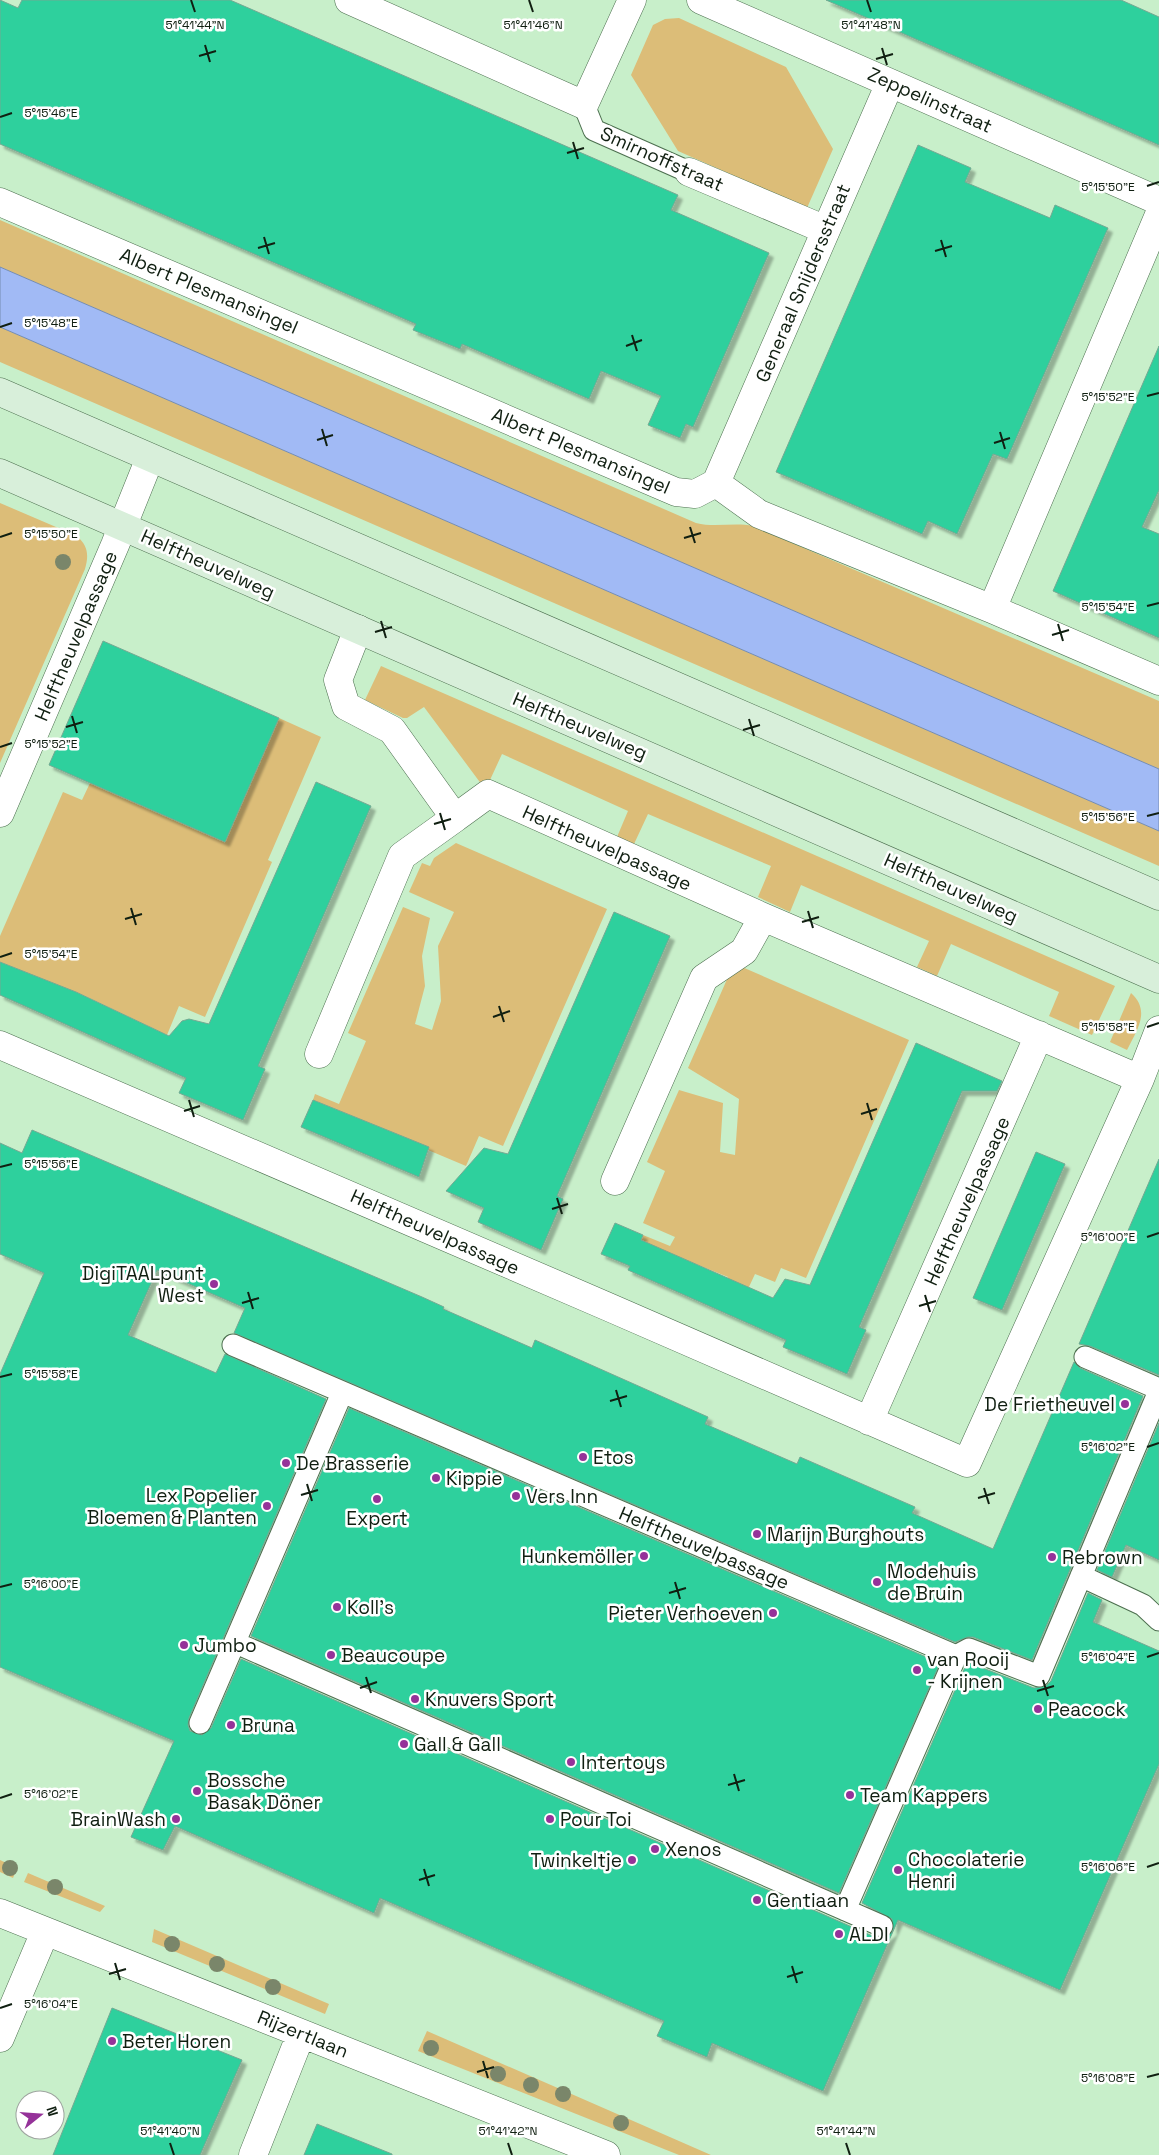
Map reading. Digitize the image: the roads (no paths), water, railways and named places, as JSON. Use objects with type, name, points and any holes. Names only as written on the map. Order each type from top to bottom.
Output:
[{"type":"main road","points":[[0,392],[32,404],[150,458],[1159,896]]},
{"type":"main road","name":"Helftheuvelweg","points":[[0,473],[1159,979]]},
{"type":"street","name":"Smirnoffstraat","points":[[349,0],[584,105],[594,130],[826,230]]},
{"type":"street","points":[[584,105],[632,0]]},
{"type":"street","name":"Zeppelinstraat","points":[[701,0],[1159,201]]},
{"type":"street","name":"Generaal Snijdersstraat","points":[[716,483],[890,83]]},
{"type":"street","name":"Albert Plesmansingel","points":[[0,202],[676,492],[695,494],[716,483]]},
{"type":"street","points":[[992,609],[1159,215]]},
{"type":"street","name":"Helftheuvelpassage","points":[[0,813],[150,458]]},
{"type":"street","points":[[716,483],[759,514],[992,609],[1159,682]]},
{"type":"street","points":[[358,630],[338,680],[346,706],[392,730],[456,818]]},
{"type":"street","name":"Helftheuvelpassage","points":[[320,1054],[402,856],[488,794],[763,918],[1140,1079]]},
{"type":"street","points":[[615,1181],[704,978],[744,950],[763,918]]},
{"type":"street","name":"Helftheuvelpassage","points":[[0,1045],[270,1159],[967,1463],[1140,1079],[1159,1030]]},
{"type":"street","name":"Helftheuvelpassage","points":[[869,1420],[1039,1035]]},
{"type":"street","name":"Helftheuvelpassage","points":[[233,1346],[956,1656]]},
{"type":"street","points":[[845,1910],[956,1656],[969,1649],[1039,1676],[1081,1576],[1154,1415],[1159,1390],[1085,1357]]},
{"type":"street","points":[[200,1723],[342,1393]]},
{"type":"street","points":[[1081,1576],[1143,1605],[1159,1620]]},
{"type":"street","points":[[236,1643],[882,1926]]},
{"type":"street","name":"Rijzertlaan","points":[[0,1913],[606,2155]]},
{"type":"street","points":[[0,2038],[45,1932]]},
{"type":"street","points":[[253,2155],[301,2034]]},
{"type":"water","points":[[0,267],[1159,769],[1159,831],[0,327]]},
{"type":"place","name":"DigiTAALpunt West","points":[[214,1284]]},
{"type":"place","name":"De Frietheuvel","points":[[1125,1404]]},
{"type":"place","name":"Etos","points":[[583,1457]]},
{"type":"place","name":"De Brasserie","points":[[286,1463]]},
{"type":"place","name":"Kippie","points":[[436,1478]]},
{"type":"place","name":"Vers Inn","points":[[516,1496]]},
{"type":"place","name":"Expert","points":[[377,1499]]},
{"type":"place","name":"Lex Popelier Bloemen & Planten","points":[[267,1506]]},
{"type":"place","name":"Marijn Burghouts","points":[[757,1534]]},
{"type":"place","name":"Hunkemöller","points":[[644,1556]]},
{"type":"place","name":"Rebrown","points":[[1052,1557]]},
{"type":"place","name":"Modehuis de Bruin","points":[[877,1582]]},
{"type":"place","name":"Koll's","points":[[337,1607]]},
{"type":"place","name":"Pieter Verhoeven","points":[[773,1613]]},
{"type":"place","name":"Jumbo","points":[[184,1645]]},
{"type":"place","name":"Beaucoupe","points":[[331,1655]]},
{"type":"place","name":"van Rooij - Krijnen","points":[[917,1670]]},
{"type":"place","name":"Knuvers Sport","points":[[415,1699]]},
{"type":"place","name":"Peacock","points":[[1038,1709]]},
{"type":"place","name":"Bruna","points":[[231,1725]]},
{"type":"place","name":"Gall & Gall","points":[[404,1744]]},
{"type":"place","name":"Intertoys","points":[[571,1762]]},
{"type":"place","name":"Bossche Basak Döner","points":[[197,1791]]},
{"type":"place","name":"Team Kappers","points":[[850,1795]]},
{"type":"place","name":"BrainWash","points":[[176,1819]]},
{"type":"place","name":"Pour Toi","points":[[550,1819]]},
{"type":"place","name":"Xenos","points":[[655,1849]]},
{"type":"place","name":"Twinkeltje","points":[[632,1860]]},
{"type":"place","name":"Chocolaterie Henri","points":[[898,1870]]},
{"type":"place","name":"Gentiaan","points":[[757,1900]]},
{"type":"place","name":"ALDI","points":[[839,1934]]},
{"type":"place","name":"Beter Horen","points":[[112,2041]]}]
